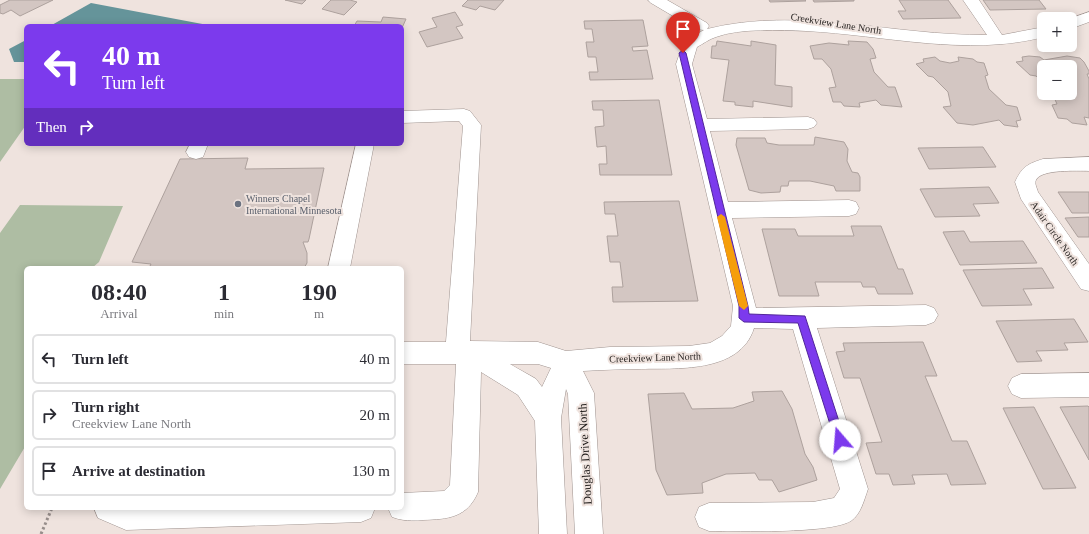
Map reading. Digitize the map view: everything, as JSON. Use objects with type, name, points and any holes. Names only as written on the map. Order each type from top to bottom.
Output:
[{"type":"street","points":[[656,0],[701,26]]},
{"type":"street","points":[[971,0],[998,40]]},
{"type":"street","name":"Creekview Lane North","points":[[566,362],[610,358],[690,357],[714,353],[730,344],[742,330],[744,306],[719,210],[683,53],[685,42],[701,26],[710,21],[736,15],[777,14],[828,20],[932,38],[998,40],[1037,33]]},
{"type":"street","points":[[1077,21],[1089,17]]},
{"type":"street","points":[[404,117],[464,115],[472,125],[463,352],[464,492],[449,505],[404,507]]},
{"type":"street","points":[[699,124],[808,123]]},
{"type":"street","points":[[339,266],[365,146]]},
{"type":"street","name":"Adair Circle North","points":[[1089,164],[1043,166],[1029,173],[1025,182],[1028,194],[1089,282]]},
{"type":"street","points":[[719,210],[849,208]]},
{"type":"street","points":[[744,318],[802,319],[926,315]]},
{"type":"street","points":[[709,517],[813,516],[841,511],[850,501],[854,489],[850,470],[802,319]]},
{"type":"street","points":[[404,352],[538,353],[566,362],[554,387],[548,418],[553,534]]},
{"type":"street","points":[[463,352],[527,387],[548,418]]},
{"type":"street","name":"Douglas Drive North","points":[[566,362],[582,393],[589,534]]},
{"type":"street","points":[[1021,386],[1089,385]]},
{"type":"street","points":[[112,510],[126,516],[302,510]]},
{"type":"path","points":[[41,534],[51,510]]},
{"type":"green space","points":[[0,79],[24,79],[24,128],[0,162]]},
{"type":"green space","points":[[20,205],[123,206],[99,262],[94,266],[24,266],[24,448],[0,489],[0,233]]},
{"type":"water","points":[[91,3],[202,24],[54,24]]},
{"type":"water","points":[[24,41],[24,62],[14,62],[9,49]]},
{"type":"building","points":[[10,0],[53,0],[20,16],[11,10],[3,14],[0,13],[0,5]]},
{"type":"building","points":[[285,0],[306,0],[302,4]]},
{"type":"building","points":[[331,0],[350,0],[357,2],[344,15],[322,9]]},
{"type":"building","points":[[468,0],[504,0],[495,10],[480,6],[476,10],[462,6]]},
{"type":"building","points":[[769,0],[805,0],[806,1],[770,2]]},
{"type":"building","points":[[813,0],[854,0],[854,1],[814,2]]},
{"type":"building","points":[[899,0],[948,0],[961,18],[903,19],[898,11],[906,11]]},
{"type":"building","points":[[983,0],[1039,0],[1046,9],[990,10]]},
{"type":"building","points":[[455,12],[463,25],[456,27],[463,38],[427,47],[419,32],[437,27],[432,18]]},
{"type":"building","points":[[383,17],[406,19],[404,24],[355,24],[357,21],[381,22]]},
{"type":"building","points":[[643,20],[648,46],[632,47],[633,51],[647,50],[653,79],[590,80],[589,72],[598,72],[596,57],[588,57],[586,42],[594,42],[592,29],[585,29],[584,21]]},
{"type":"building","points":[[717,41],[751,46],[751,41],[776,45],[775,85],[792,87],[792,107],[753,101],[753,107],[735,105],[735,102],[723,101],[729,60],[711,58],[712,46],[716,46]]},
{"type":"building","points":[[848,41],[867,42],[873,49],[876,58],[870,59],[874,72],[888,87],[895,87],[902,107],[881,105],[876,100],[859,103],[860,107],[844,106],[841,102],[833,102],[829,88],[836,87],[831,69],[822,59],[814,59],[810,46],[829,43],[849,45]]},
{"type":"building","points":[[1067,56],[1080,58],[1089,71],[1089,74],[1087,74],[1089,79],[1089,118],[1084,117],[1087,125],[1072,123],[1067,119],[1058,118],[1052,105],[1057,104],[1055,100],[1077,100],[1077,60],[1044,60]]},
{"type":"building","points":[[935,57],[940,61],[950,63],[959,61],[958,57],[973,59],[977,62],[984,63],[988,75],[985,76],[989,89],[1006,105],[1017,107],[1021,120],[1016,121],[1018,127],[1004,125],[999,120],[973,125],[957,123],[943,107],[951,106],[948,92],[933,77],[928,76],[916,64],[924,62],[923,59]]},
{"type":"building","points":[[1022,57],[1040,57],[1044,60],[1037,60],[1037,77],[1030,75],[1016,62],[1023,61]]},
{"type":"building","points":[[659,100],[672,175],[600,175],[599,164],[607,164],[606,146],[597,147],[595,127],[604,126],[603,110],[593,110],[592,101]]},
{"type":"building","points":[[815,137],[844,142],[848,149],[847,161],[852,172],[858,173],[860,177],[860,191],[836,191],[834,186],[810,181],[789,181],[788,186],[781,186],[780,192],[761,193],[749,190],[736,145],[737,138],[765,138],[767,143],[779,145],[814,145]]},
{"type":"building","points":[[983,147],[996,167],[929,169],[918,148]]},
{"type":"building","name":"Winners Chapel International Minnesota","points":[[248,158],[245,169],[324,168],[309,239],[308,242],[303,242],[307,253],[307,263],[305,266],[150,266],[151,264],[132,262],[180,159]]},
{"type":"building","points":[[989,187],[999,203],[973,204],[980,216],[935,217],[920,189]]},
{"type":"building","points":[[1058,192],[1089,192],[1089,213],[1072,213]]},
{"type":"building","points":[[679,201],[698,301],[613,302],[612,287],[623,287],[620,262],[610,262],[607,236],[618,236],[615,214],[605,214],[604,202]]},
{"type":"building","points":[[1089,217],[1089,237],[1078,237],[1065,218]]},
{"type":"building","points":[[851,226],[881,226],[898,269],[903,269],[913,294],[878,294],[875,287],[863,287],[861,282],[815,282],[819,296],[779,296],[762,229],[795,229],[798,236],[854,236]]},
{"type":"building","points":[[964,231],[970,242],[1023,241],[1037,263],[960,265],[943,232]]},
{"type":"building","points":[[1042,268],[1054,288],[1023,289],[1032,305],[982,306],[963,270]]},
{"type":"building","points":[[1074,319],[1088,342],[1064,343],[1068,350],[1036,351],[1042,361],[1017,362],[996,321]]},
{"type":"building","points":[[923,342],[937,376],[925,376],[952,441],[967,441],[986,484],[951,485],[947,474],[912,475],[915,484],[893,485],[889,474],[876,474],[866,443],[882,442],[860,378],[844,378],[836,352],[845,351],[843,343]]},
{"type":"building","points":[[782,391],[792,409],[805,454],[813,467],[817,480],[779,492],[772,480],[759,480],[755,473],[726,474],[702,483],[703,493],[667,495],[656,470],[648,394],[684,393],[692,409],[733,408],[754,401],[752,392]]},
{"type":"building","points":[[1034,407],[1076,488],[1043,489],[1003,408]]},
{"type":"building","points":[[1060,407],[1089,407],[1089,460]]},
{"type":"slow traffic","points":[[721,217],[744,306]]},
{"type":"place","name":"Winners Chapel International Minnesota","points":[[238,204]]},
{"type":"route","points":[[683,53],[684,64],[719,210],[744,306],[744,318],[802,319],[840,440]]}]
